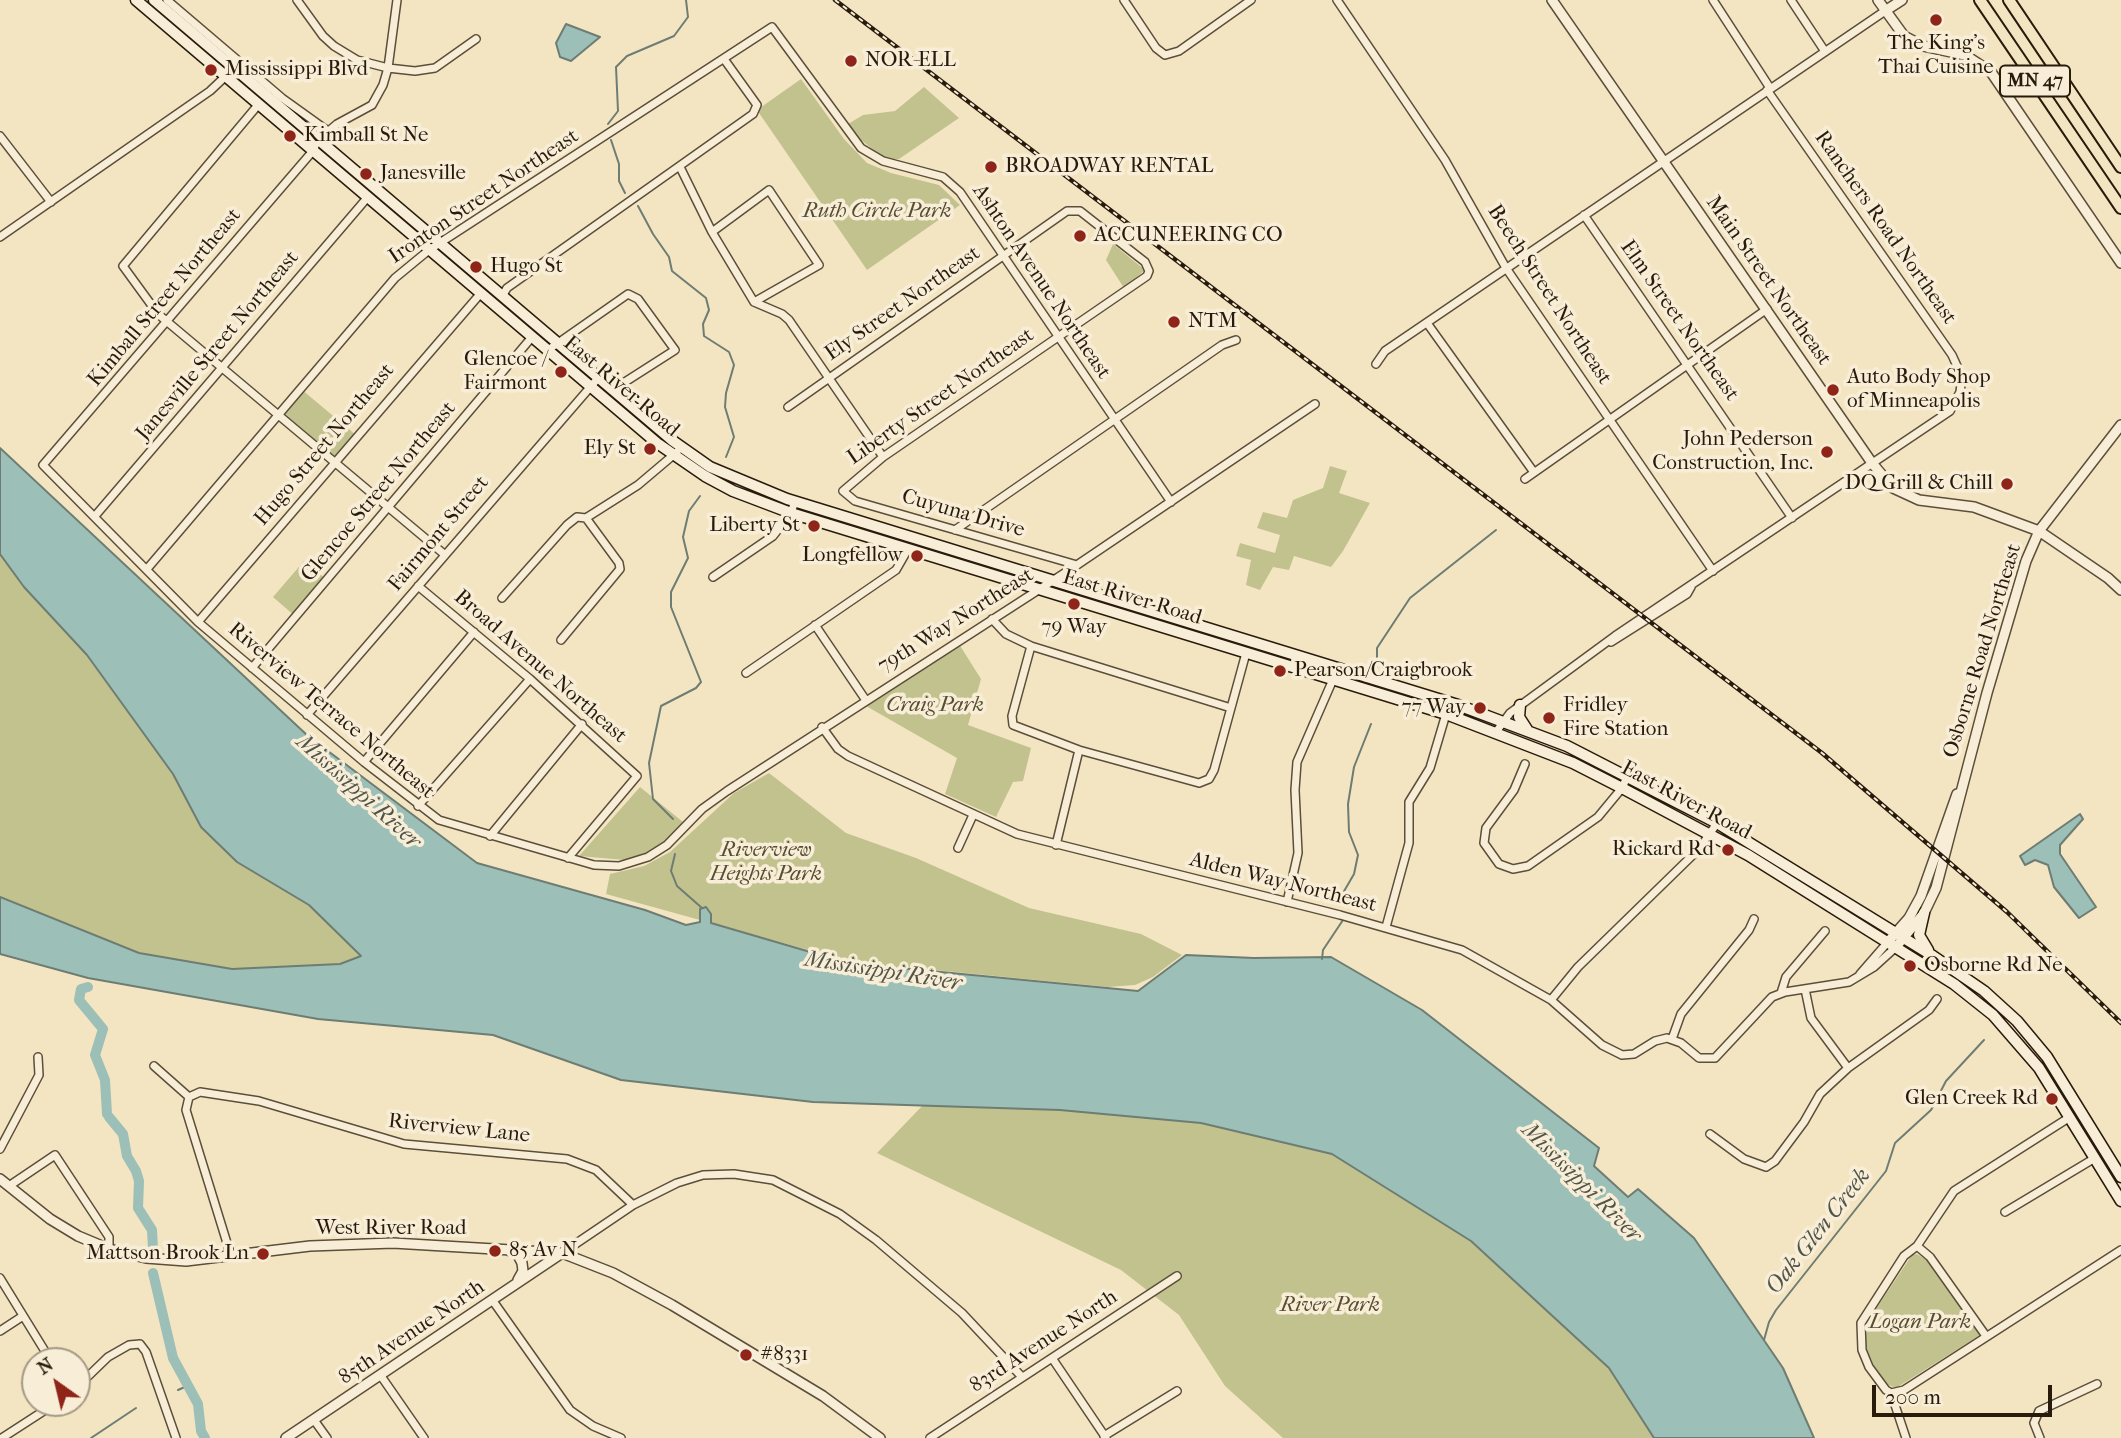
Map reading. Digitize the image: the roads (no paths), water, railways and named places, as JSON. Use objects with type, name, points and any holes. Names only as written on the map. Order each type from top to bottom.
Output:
[{"type":"main road","name":"East River Road","points":[[135,0],[673,455],[733,491],[791,513],[1446,714],[1496,732],[1573,763],[1712,834],[1954,984],[1993,1015],[2028,1053],[2121,1201]]},
{"type":"main road","name":"East River Road","points":[[154,0],[684,448],[729,477],[795,501],[1338,668],[1567,746],[1717,823],[1933,956],[1983,990],[2033,1040],[2052,1065],[2121,1177]]},
{"type":"main road","name":"MN 47","points":[[1980,0],[2121,208]]},
{"type":"main road","name":"MN 47","points":[[2008,0],[2121,167]]},
{"type":"main road","points":[[1520,705],[1519,717],[1528,732]]},
{"type":"main road","points":[[1924,913],[1919,935],[1933,956]]},
{"type":"street","points":[[167,0],[282,98],[328,131]]},
{"type":"street","points":[[297,0],[323,36],[334,46],[357,60],[388,68],[415,71],[435,68],[476,40]]},
{"type":"street","points":[[318,140],[372,104],[388,68],[397,0]]},
{"type":"street","points":[[1124,0],[1156,48],[1165,55],[1178,51],[1251,0]]},
{"type":"street","name":"Beech Street Northeast","points":[[1337,0],[1446,160],[1507,268],[1713,571]]},
{"type":"street","name":"Main Street Northeast","points":[[1552,0],[1872,463],[1893,488],[1919,500],[1974,507],[2039,531],[2108,578],[2121,590]]},
{"type":"street","name":"Ranchers Road Northeast","points":[[1713,0],[1769,89],[1952,355],[1962,377],[1961,392],[1950,411],[1872,463]]},
{"type":"street","points":[[1791,0],[1824,50]]},
{"type":"street","points":[[1878,0],[1910,40],[1923,46],[1965,55],[1991,72],[2121,262]]},
{"type":"street","points":[[1376,364],[1385,351],[1824,50],[1902,0]]},
{"type":"street","name":"Ironton Street Northeast","points":[[147,569],[395,278],[429,250],[772,27]]},
{"type":"street","name":"Ashton Avenue Northeast","points":[[772,27],[861,148],[883,161],[943,177],[960,192],[1171,502]]},
{"type":"street","points":[[503,295],[507,288],[527,273],[680,167],[756,109],[724,59]]},
{"type":"street","points":[[0,237],[209,91],[235,69]]},
{"type":"street","points":[[258,105],[123,266],[148,302],[167,321],[444,554]]},
{"type":"street","points":[[0,135],[51,202]]},
{"type":"street","name":"Kimball Street Northeast","points":[[43,465],[312,152],[318,140]]},
{"type":"street","points":[[680,167],[712,232],[754,302],[782,314],[830,377],[883,457]]},
{"type":"street","points":[[712,232],[769,190],[819,264],[754,302]]},
{"type":"street","name":"Janesville Street Northeast","points":[[95,516],[367,198]]},
{"type":"street","name":"Ely Street Northeast","points":[[788,407],[1073,209]]},
{"type":"street","name":"Liberty Street Northeast","points":[[843,491],[883,457],[1143,279],[1149,271],[1145,262],[1080,211],[1073,209]]},
{"type":"street","name":"Elm Street Northeast","points":[[1584,215],[1689,364],[1792,518]]},
{"type":"street","name":"Hugo Street Northeast","points":[[198,622],[481,293]]},
{"type":"street","points":[[548,350],[628,294],[638,299],[675,350],[614,389]]},
{"type":"street","points":[[1525,479],[1767,309]]},
{"type":"street","points":[[1427,323],[1533,471]]},
{"type":"street","name":"Glencoe Street Northeast","points":[[252,668],[532,337]]},
{"type":"street","points":[[955,530],[1222,345],[1236,340]]},
{"type":"street","name":"Fairmont Street","points":[[307,715],[600,377]]},
{"type":"street","name":"79th Way Northeast","points":[[657,852],[702,809],[822,727],[1077,565],[1315,404]]},
{"type":"street","name":"Osborne Road Northeast","points":[[1891,945],[1924,913],[1946,851],[1959,789],[2026,561],[2039,531],[2121,425]]},
{"type":"street","points":[[502,598],[567,526],[578,517],[586,518],[638,485],[684,448]]},
{"type":"street","points":[[1496,732],[1500,721],[1611,642],[1615,636],[1872,463]]},
{"type":"street","name":"Riverview Terrace Northeast","points":[[43,465],[198,622],[364,762],[439,820],[568,858],[609,867],[639,861],[657,852]]},
{"type":"street","name":"Cuyuna Drive","points":[[843,491],[855,501],[1077,565]]},
{"type":"street","points":[[713,577],[773,536],[791,513],[795,501]]},
{"type":"street","points":[[561,640],[620,569],[619,563],[586,518]]},
{"type":"street","points":[[746,673],[896,570],[908,549]]},
{"type":"street","name":"Broad Avenue Northeast","points":[[418,586],[582,724],[637,776],[568,858]]},
{"type":"street","points":[[992,619],[1006,634],[1031,646],[1231,708]]},
{"type":"street","points":[[816,625],[865,699]]},
{"type":"street","points":[[364,762],[474,632]]},
{"type":"street","points":[[1031,646],[1012,716],[1013,725],[1079,750],[1199,783],[1209,779],[1214,770],[1246,653]]},
{"type":"street","points":[[1287,902],[1298,853],[1295,790],[1297,762],[1338,668]]},
{"type":"street","points":[[418,806],[530,679]]},
{"type":"street","points":[[1386,927],[1409,843],[1409,802],[1430,768],[1446,714]]},
{"type":"street","points":[[490,836],[582,724]]},
{"type":"street","name":"Alden Way Northeast","points":[[822,727],[838,749],[848,757],[1001,828],[1056,845],[1386,927],[1462,950],[1550,1000],[1602,1045],[1618,1054],[1634,1054],[1659,1039],[1672,1039]]},
{"type":"street","points":[[1056,845],[1079,750]]},
{"type":"street","points":[[1525,764],[1514,790],[1486,828],[1484,843],[1499,864],[1513,869],[1528,866],[1598,817],[1622,788],[1627,777]]},
{"type":"street","name":"Osborne Road Northeast","points":[[1900,937],[1921,896],[1949,808],[1959,789]]},
{"type":"street","points":[[958,848],[973,815]]},
{"type":"street","points":[[1550,1000],[1578,967],[1712,834],[1717,823]]},
{"type":"street","points":[[1754,919],[1749,930],[1681,1014],[1672,1039],[1699,1058],[1715,1058],[1722,1053],[1767,1001],[1781,993],[1836,986],[1859,976],[1891,945]]},
{"type":"street","points":[[1781,993],[1786,977],[1825,931]]},
{"type":"street","points":[[1805,989],[1811,1018],[1848,1068]]},
{"type":"street","points":[[1710,1134],[1744,1159],[1766,1167],[1775,1161],[1804,1122],[1820,1094],[1848,1068],[1929,1010],[1937,999]]},
{"type":"street","points":[[0,1149],[39,1075],[38,1056]]},
{"type":"street","points":[[154,1066],[189,1097],[186,1110],[232,1256]]},
{"type":"street","name":"Riverview Lane","points":[[189,1097],[200,1092],[259,1101],[404,1144],[567,1159],[596,1170],[633,1205]]},
{"type":"street","points":[[1975,1175],[2070,1117]]},
{"type":"street","points":[[1906,1438],[1891,1393],[1880,1385],[1862,1350],[1861,1323],[1904,1256],[1917,1246],[1954,1191],[2070,1117]]},
{"type":"street","points":[[9,1186],[55,1155],[109,1237],[109,1249]]},
{"type":"street","points":[[2005,1212],[2095,1158]]},
{"type":"street","name":"85th Avenue North","points":[[286,1438],[633,1205],[658,1190],[703,1175],[734,1174],[773,1180],[840,1214],[962,1313],[1022,1377]]},
{"type":"street","name":"West River Road","points":[[0,1179],[66,1229],[109,1249],[173,1260],[310,1246],[373,1243],[430,1243],[562,1253],[613,1273],[663,1299],[823,1396],[880,1438]]},
{"type":"street","points":[[1917,1246],[1930,1257],[1986,1336]]},
{"type":"street","points":[[505,1248],[517,1255],[523,1263],[522,1274],[515,1284]]},
{"type":"street","points":[[1891,1393],[1904,1390],[2121,1250]]},
{"type":"street","name":"83rd Avenue North","points":[[930,1438],[1177,1276]]},
{"type":"street","points":[[0,1278],[42,1347]]},
{"type":"street","points":[[493,1301],[570,1410],[593,1426],[621,1438]]},
{"type":"street","points":[[0,1331],[23,1316]]},
{"type":"street","points":[[91,1373],[108,1356],[129,1345],[140,1344],[176,1438]]},
{"type":"street","points":[[1052,1358],[1105,1437],[1177,1391]]},
{"type":"street","points":[[381,1376],[424,1438]]},
{"type":"street","points":[[2040,1438],[2034,1423],[2039,1411],[2097,1384]]},
{"type":"street","points":[[2,1438],[34,1417]]},
{"type":"street","points":[[314,1420],[327,1438]]},
{"type":"water","points":[[566,24],[600,37],[571,61],[560,57],[556,43]]},
{"type":"water","name":"Mississippi River","points":[[0,448],[308,736],[477,863],[645,910],[686,925],[700,922],[700,909],[706,907],[711,914],[711,923],[848,963],[1138,991],[1186,955],[1331,957],[1422,1010],[1599,1148],[1594,1166],[1628,1197],[1638,1189],[1694,1238],[1783,1368],[1814,1438],[1654,1438],[1609,1368],[1471,1241],[1332,1154],[1201,1123],[1060,1110],[813,1102],[621,1080],[493,1035],[318,1019],[88,978],[0,954],[0,897],[139,953],[232,969],[340,964],[361,956],[309,905],[237,862],[201,827],[173,774],[87,655],[24,587],[0,554]]},
{"type":"water","points":[[2080,814],[2083,819],[2060,845],[2060,854],[2096,907],[2079,918],[2054,887],[2048,865],[2035,860],[2025,865],[2020,856]]},
{"type":"waterway","points":[[608,124],[618,111],[616,67],[627,56],[674,36],[688,17],[686,0]]},
{"type":"waterway","points":[[611,140],[619,164],[619,181],[625,193]]},
{"type":"waterway","points":[[638,206],[669,257],[672,271],[706,298],[709,310],[703,324],[704,336],[729,352],[734,365],[725,407],[734,437],[726,457]]},
{"type":"waterway","points":[[673,819],[653,799],[649,763],[661,706],[696,688],[701,682],[671,607],[671,592],[688,558],[683,537],[689,511],[700,496]]},
{"type":"waterway","points":[[1377,667],[1377,648],[1410,598],[1496,530]]},
{"type":"waterway","points":[[1346,906],[1343,893],[1354,874],[1358,855],[1349,832],[1348,804],[1354,767],[1371,724]]},
{"type":"waterway","points":[[675,854],[671,871],[677,886],[702,908]]},
{"type":"waterway","points":[[1322,959],[1323,950],[1343,920]]},
{"type":"waterway","points":[[88,987],[81,989],[79,1000],[103,1029],[95,1055],[105,1080],[107,1114]]},
{"type":"waterway","name":"Oak Glen Creek","points":[[1764,1340],[1776,1310],[1886,1171],[1895,1143],[1931,1110],[1946,1081],[1984,1040]]},
{"type":"waterway","points":[[109,1117],[123,1134],[127,1156],[136,1171],[139,1181],[138,1208],[152,1230],[153,1249]]},
{"type":"waterway","points":[[153,1273],[173,1358],[198,1404],[201,1431],[205,1438]]},
{"type":"waterway","points":[[178,1390],[187,1386]]},
{"type":"waterway","points":[[91,1438],[136,1408]]},
{"type":"railway","points":[[835,0],[1822,753],[2007,912],[2121,1023]]},
{"type":"place","name":"The King's Thai Cuisine","points":[[1936,20]]},
{"type":"place","name":"NOR-ELL","points":[[851,61]]},
{"type":"place","name":"Mississippi Blvd","points":[[211,70]]},
{"type":"place","name":"Kimball St Ne","points":[[290,136]]},
{"type":"place","name":"BROADWAY RENTAL","points":[[991,167]]},
{"type":"place","name":"Janesville","points":[[366,174]]},
{"type":"place","name":"ACCUNEERING CO","points":[[1080,236]]},
{"type":"place","name":"Hugo St","points":[[476,267]]},
{"type":"place","name":"NTM","points":[[1174,322]]},
{"type":"place","name":"Glencoe / Fairmont","points":[[561,372]]},
{"type":"place","name":"Auto Body Shop of Minneapolis","points":[[1833,390]]},
{"type":"place","name":"Ely St","points":[[650,449]]},
{"type":"place","name":"John Pederson Construction, Inc.","points":[[1827,452]]},
{"type":"place","name":"DQ Grill & Chill","points":[[2007,484]]},
{"type":"place","name":"Liberty St","points":[[814,526]]},
{"type":"place","name":"Longfellow","points":[[917,556]]},
{"type":"place","name":"79 Way","points":[[1074,604]]},
{"type":"place","name":"Pearson/Craigbrook","points":[[1280,671]]},
{"type":"place","name":"77 Way","points":[[1480,708]]},
{"type":"place","name":"Fridley Fire Station","points":[[1549,718]]},
{"type":"place","name":"Rickard Rd","points":[[1728,850]]},
{"type":"place","name":"Osborne Rd Ne","points":[[1910,966]]},
{"type":"place","name":"Glen Creek Rd","points":[[2052,1099]]},
{"type":"place","name":"85 Av N","points":[[495,1251]]},
{"type":"place","name":"Mattson Brook Ln","points":[[263,1254]]},
{"type":"place","name":"#8331","points":[[746,1355]]},
{"type":"park label","name":"Ruth Circle Park","points":[[877,212]]},
{"type":"park label","name":"Craig Park","points":[[935,706]]},
{"type":"park label","name":"Riverview Heights Park","points":[[766,863]]},
{"type":"park label","name":"River Park","points":[[1330,1306]]},
{"type":"park label","name":"Logan Park","points":[[1920,1323]]}]
